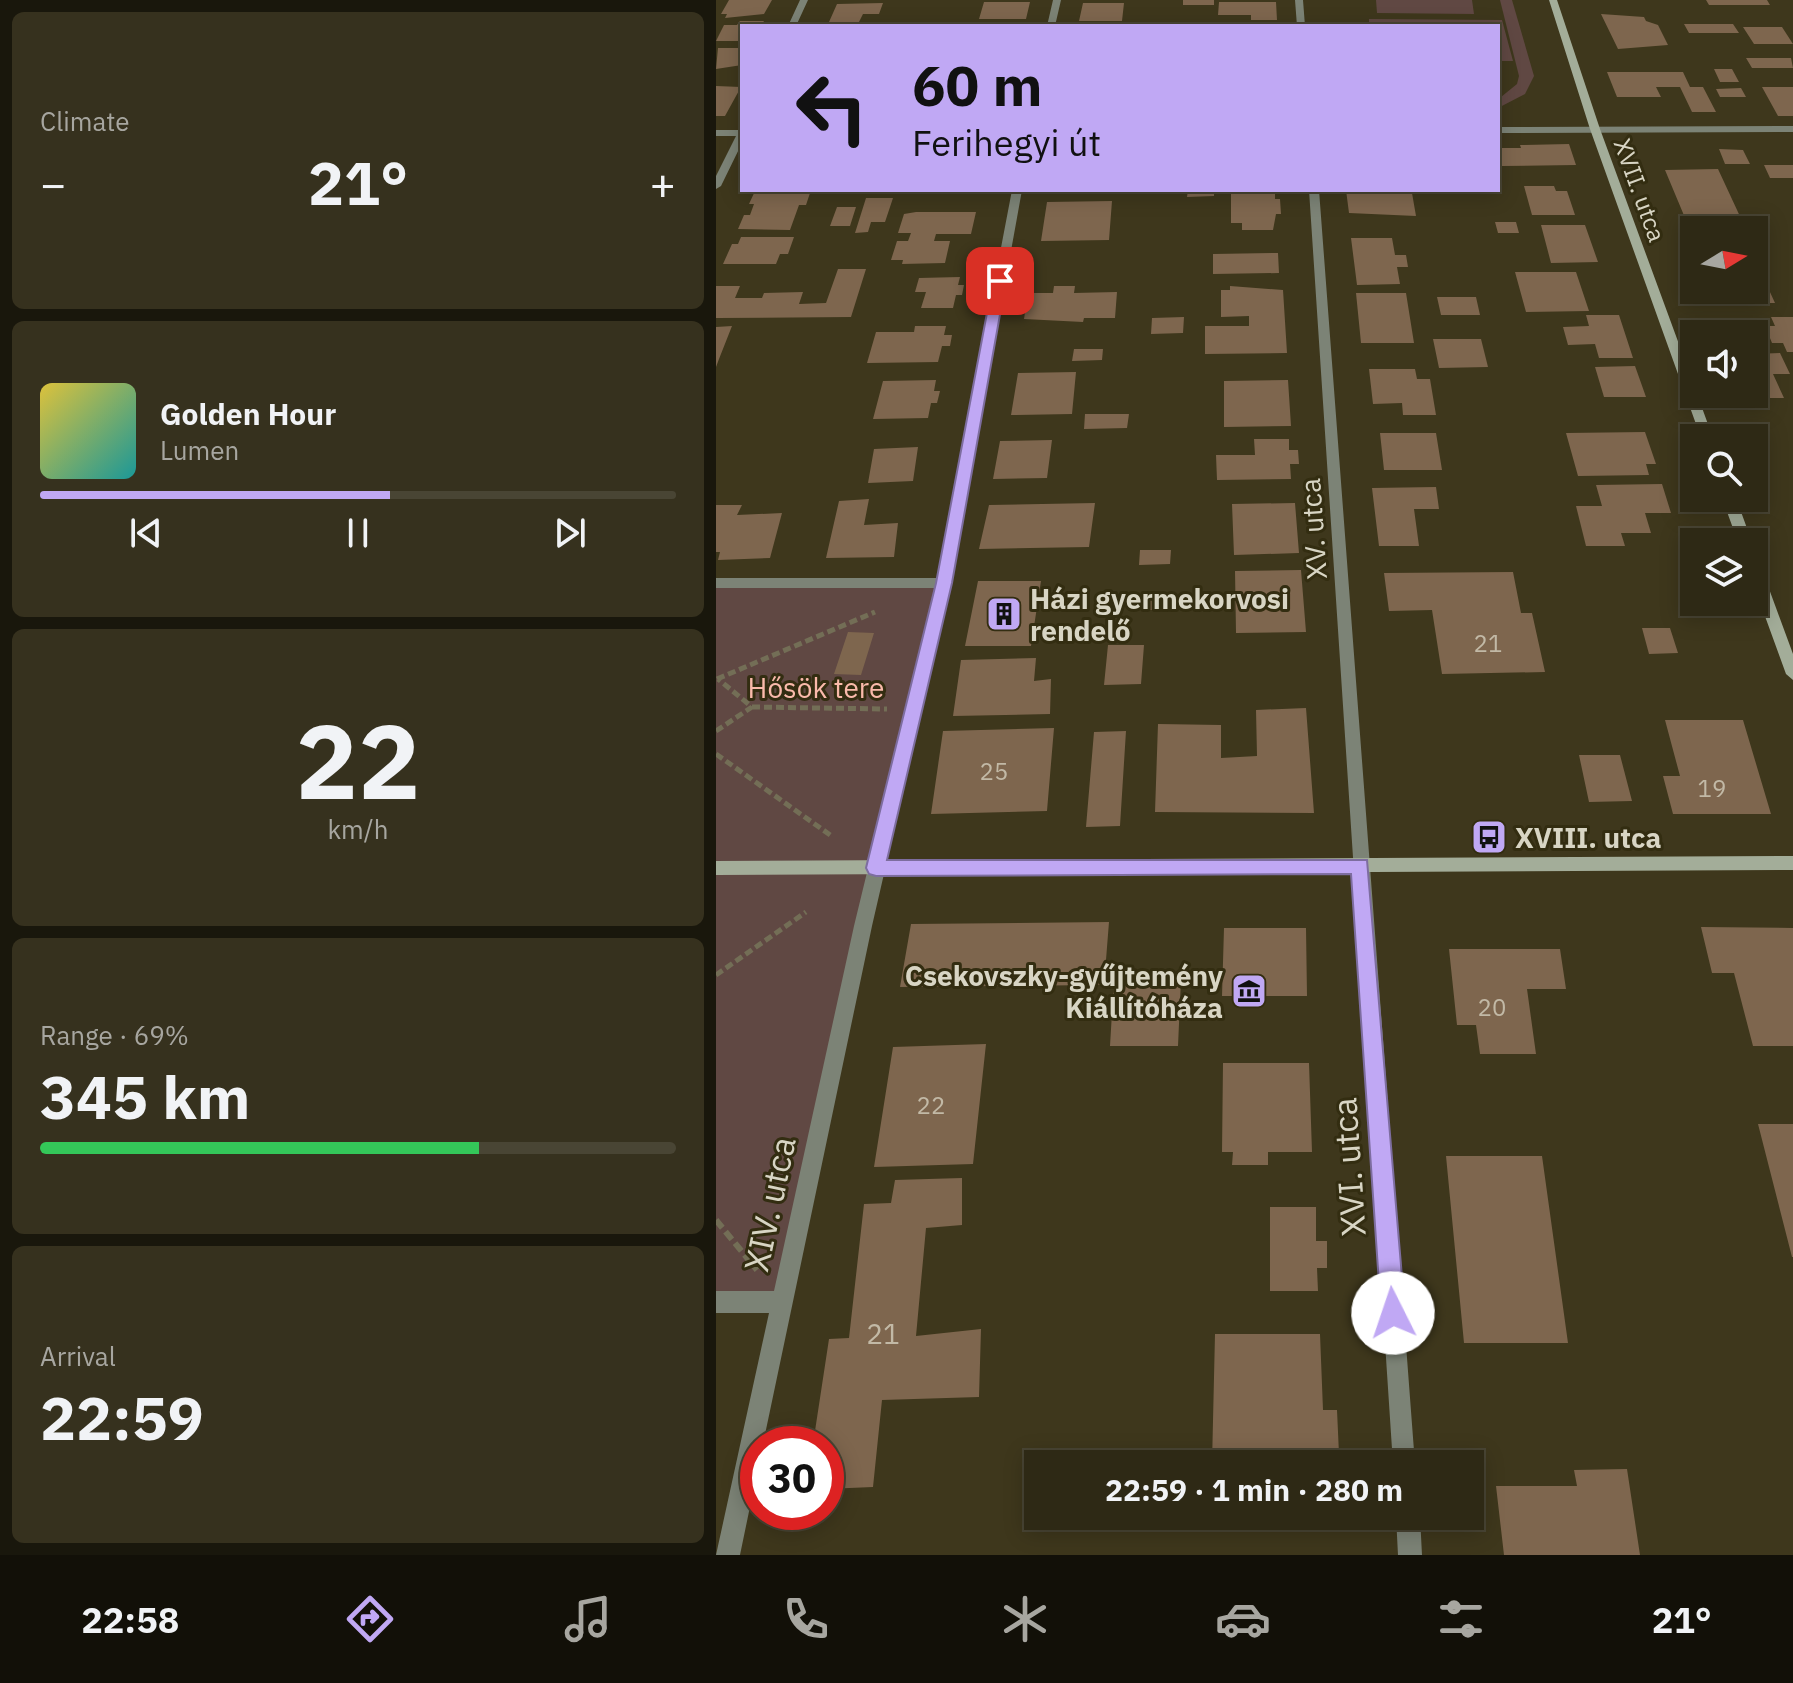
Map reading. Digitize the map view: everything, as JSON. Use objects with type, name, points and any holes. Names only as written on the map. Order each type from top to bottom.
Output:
[{"type":"street","points":[[793,24],[804,0]]},
{"type":"street","points":[[1051,24],[1057,0]]},
{"type":"street","points":[[1299,0],[1301,24]]},
{"type":"street","name":"XVII. utca","points":[[1553,0],[1595,129],[1702,424]]},
{"type":"street","points":[[1500,130],[1793,129]]},
{"type":"street","points":[[716,133],[740,133]]},
{"type":"street","points":[[716,186],[740,137]]},
{"type":"street","name":"XIV. utca","points":[[728,1555],[876,868],[944,583],[1017,192]]},
{"type":"street","name":"XV. utca","points":[[1314,192],[1360,866]]},
{"type":"street","points":[[716,583],[944,583]]},
{"type":"street","points":[[1768,605],[1793,674]]},
{"type":"street","points":[[716,868],[1793,863]]},
{"type":"street","name":"XVI. utca","points":[[1360,866],[1403,1450]]},
{"type":"street","points":[[716,1302],[783,1302]]},
{"type":"street","points":[[1409,1530],[1410,1555]]},
{"type":"path","points":[[752,707],[717,680],[887,607]]},
{"type":"path","points":[[716,731],[752,707],[914,709]]},
{"type":"path","points":[[716,754],[876,868]]},
{"type":"path","points":[[716,975],[806,912]]},
{"type":"path","points":[[716,1220],[783,1302]]},
{"type":"green space","points":[[1376,0],[1472,0],[1474,14],[1377,13]]},
{"type":"green space","points":[[1500,0],[1512,0],[1534,76],[1525,94],[1500,107],[1500,101],[1517,84],[1519,76]]},
{"type":"green space","points":[[1369,19],[1502,20],[1513,61],[1500,61],[1500,24],[1369,24]]},
{"type":"green space","name":"Hősök tere","points":[[716,583],[944,583],[783,1302],[716,1302]]},
{"type":"building","points":[[729,0],[772,0],[764,14],[725,18],[727,14],[721,14]]},
{"type":"building","points":[[1183,0],[1214,0],[1214,5],[1183,5]]},
{"type":"building","points":[[1706,0],[1767,0],[1770,5],[1709,5]]},
{"type":"building","points":[[984,2],[1030,2],[1026,19],[979,19]]},
{"type":"building","points":[[1219,2],[1276,2],[1277,20],[1251,20],[1251,15],[1218,15]]},
{"type":"building","points":[[883,3],[879,14],[863,14],[859,22],[829,22],[837,4]]},
{"type":"building","points":[[1083,3],[1124,3],[1122,21],[1079,21]]},
{"type":"building","points":[[1601,14],[1644,17],[1646,21],[1658,25],[1668,45],[1618,49]]},
{"type":"building","points":[[740,21],[764,21],[762,24],[740,24],[740,41],[716,41],[724,25],[737,25]]},
{"type":"building","points":[[1684,24],[1733,24],[1739,33],[1689,33]]},
{"type":"building","points":[[1743,27],[1782,27],[1793,44],[1754,44]]},
{"type":"building","points":[[718,48],[740,48],[740,65],[716,69]]},
{"type":"building","points":[[1746,58],[1791,58],[1793,68],[1752,68]]},
{"type":"building","points":[[1714,69],[1732,69],[1739,82],[1720,82]]},
{"type":"building","points":[[1607,72],[1683,72],[1690,87],[1703,87],[1716,112],[1692,112],[1680,87],[1656,87],[1661,97],[1617,97]]},
{"type":"building","points":[[716,86],[740,87],[725,116],[716,116]]},
{"type":"building","points":[[1762,87],[1793,87],[1793,116],[1778,116]]},
{"type":"building","points":[[1741,88],[1746,97],[1720,97],[1716,89]]},
{"type":"building","points":[[1569,144],[1576,165],[1502,166],[1500,148],[1521,148],[1520,145]]},
{"type":"building","points":[[1719,149],[1743,150],[1750,164],[1725,164]]},
{"type":"building","points":[[1764,165],[1793,165],[1793,178],[1770,178]]},
{"type":"building","points":[[1718,169],[1740,216],[1684,216],[1665,170]]},
{"type":"building","points":[[1524,186],[1554,186],[1556,191],[1567,191],[1575,215],[1532,215]]},
{"type":"building","points":[[755,192],[810,192],[806,205],[799,205],[790,230],[738,229],[744,215],[750,215],[754,204],[749,204]]},
{"type":"building","points":[[1188,192],[1214,192],[1214,196],[1187,197]]},
{"type":"building","points":[[1231,192],[1275,192],[1275,199],[1280,199],[1281,214],[1276,214],[1273,230],[1242,230],[1242,223],[1231,223]]},
{"type":"building","points":[[1346,192],[1390,192],[1412,193],[1416,216],[1349,213]]},
{"type":"building","points":[[866,198],[893,198],[885,222],[871,222],[868,232],[855,233]]},
{"type":"building","points":[[1112,201],[1109,240],[1041,241],[1047,202]]},
{"type":"building","points":[[837,207],[856,207],[850,226],[830,226]]},
{"type":"building","points":[[976,212],[971,234],[936,234],[934,241],[950,241],[945,263],[902,264],[903,260],[891,260],[897,241],[908,241],[911,233],[898,233],[904,214]]},
{"type":"building","points":[[1495,222],[1516,222],[1519,233],[1498,233]]},
{"type":"building","points":[[1541,225],[1585,225],[1598,262],[1551,263]]},
{"type":"building","points":[[741,237],[794,237],[788,254],[780,254],[776,264],[723,264],[732,244],[738,244]]},
{"type":"building","points":[[1351,238],[1392,238],[1395,255],[1406,255],[1408,267],[1397,267],[1400,284],[1357,285]]},
{"type":"building","points":[[1278,253],[1279,273],[1213,274],[1213,254]]},
{"type":"building","points":[[838,269],[866,269],[851,317],[716,318],[716,286],[740,286],[735,298],[762,298],[764,293],[803,292],[799,304],[826,303]]},
{"type":"building","points":[[1515,272],[1576,272],[1589,311],[1526,312]]},
{"type":"building","points":[[960,277],[958,285],[964,285],[962,295],[956,295],[953,308],[921,308],[926,292],[915,292],[919,278]]},
{"type":"building","points":[[1054,286],[1075,286],[1074,293],[1117,292],[1115,318],[1084,318],[1083,322],[1024,319],[1028,293],[1053,293]]},
{"type":"building","points":[[1230,286],[1283,290],[1287,353],[1205,354],[1205,326],[1249,326],[1249,316],[1221,317],[1221,290],[1230,290]]},
{"type":"building","points":[[1768,288],[1775,303],[1768,303]]},
{"type":"building","points":[[1356,293],[1406,293],[1414,343],[1361,343]]},
{"type":"building","points":[[1437,297],[1476,297],[1480,315],[1441,315]]},
{"type":"building","points":[[1586,315],[1619,315],[1633,358],[1599,358],[1595,344],[1568,345],[1563,327],[1589,326]]},
{"type":"building","points":[[1184,317],[1183,333],[1151,334],[1152,318]]},
{"type":"building","points":[[1771,317],[1793,317],[1793,352],[1787,352],[1783,343],[1772,343],[1768,326],[1775,326]]},
{"type":"building","points":[[732,326],[719,359],[716,367],[716,327]]},
{"type":"building","points":[[915,326],[946,326],[944,335],[952,335],[950,346],[942,346],[938,362],[867,363],[876,332],[914,332]]},
{"type":"building","points":[[1433,339],[1481,339],[1488,367],[1439,368]]},
{"type":"building","points":[[1074,349],[1103,349],[1102,360],[1072,361]]},
{"type":"building","points":[[1768,353],[1780,353],[1790,374],[1773,374],[1784,398],[1768,398]]},
{"type":"building","points":[[1635,366],[1646,397],[1604,397],[1595,367]]},
{"type":"building","points":[[1369,369],[1415,369],[1417,379],[1430,379],[1436,415],[1403,415],[1402,403],[1373,404]]},
{"type":"building","points":[[1076,372],[1072,414],[1011,415],[1018,373]]},
{"type":"building","points":[[936,380],[934,391],[940,391],[937,403],[931,403],[928,418],[873,419],[883,381]]},
{"type":"building","points":[[1288,380],[1291,426],[1224,427],[1224,381]]},
{"type":"building","points":[[1085,414],[1129,414],[1127,428],[1084,429]]},
{"type":"building","points":[[1645,432],[1656,464],[1646,464],[1649,475],[1578,476],[1566,433]]},
{"type":"building","points":[[1380,433],[1436,433],[1442,470],[1384,470]]},
{"type":"building","points":[[1254,439],[1289,439],[1289,450],[1298,450],[1299,464],[1290,464],[1291,479],[1217,480],[1216,455],[1255,455]]},
{"type":"building","points":[[1052,440],[1047,478],[993,479],[1000,441]]},
{"type":"building","points":[[918,447],[913,481],[868,483],[874,449]]},
{"type":"building","points":[[1662,484],[1671,513],[1645,513],[1651,533],[1621,533],[1625,546],[1586,546],[1576,506],[1602,506],[1596,485]]},
{"type":"building","points":[[1436,487],[1439,509],[1414,509],[1419,546],[1379,546],[1372,488]]},
{"type":"building","points":[[869,499],[864,525],[898,523],[894,557],[826,558],[839,501]]},
{"type":"building","points":[[1095,503],[1089,547],[979,549],[989,505]]},
{"type":"building","points":[[1295,503],[1299,553],[1234,555],[1232,504]]},
{"type":"building","points":[[716,505],[742,505],[737,515],[782,513],[770,558],[718,560]]},
{"type":"building","points":[[1140,550],[1171,550],[1170,564],[1139,565]]},
{"type":"building","points":[[1301,570],[1306,632],[1236,633],[1235,571]]},
{"type":"building","points":[[1513,572],[1521,613],[1532,613],[1545,672],[1442,674],[1432,610],[1389,611],[1384,573]]},
{"type":"building","name":"Házi gyermekorvosi rendelő","points":[[978,581],[1041,581],[1031,646],[965,646]]},
{"type":"building","points":[[1170,593],[1170,610],[1140,610],[1140,594]]},
{"type":"building","points":[[1642,628],[1670,628],[1678,653],[1649,654]]},
{"type":"building","points":[[848,632],[874,633],[861,675],[834,674]]},
{"type":"building","points":[[1108,645],[1144,645],[1141,684],[1104,685]]},
{"type":"building","points":[[1036,658],[1034,681],[1051,679],[1050,714],[953,716],[961,660]]},
{"type":"building","points":[[1306,708],[1314,813],[1155,812],[1158,724],[1221,725],[1221,758],[1257,756],[1256,710]]},
{"type":"building","points":[[1665,720],[1743,720],[1771,814],[1673,814],[1663,776],[1680,776]]},
{"type":"building","points":[[1054,728],[1047,811],[931,814],[943,731]]},
{"type":"building","points":[[1126,731],[1120,826],[1086,827],[1094,732]]},
{"type":"building","points":[[1579,755],[1620,755],[1632,801],[1589,802]]},
{"type":"building","points":[[1109,922],[1104,985],[900,987],[911,924]]},
{"type":"building","points":[[1701,927],[1793,928],[1793,1046],[1753,1046],[1734,973],[1712,973]]},
{"type":"building","points":[[1224,928],[1306,928],[1307,996],[1222,996]]},
{"type":"building","points":[[1449,949],[1560,949],[1566,989],[1527,989],[1536,1054],[1480,1054],[1476,1025],[1457,1025]]},
{"type":"building","points":[[1114,979],[1181,979],[1178,1046],[1110,1046]]},
{"type":"building","points":[[986,1044],[973,1164],[874,1167],[893,1047]]},
{"type":"building","points":[[1223,1063],[1309,1063],[1312,1152],[1268,1152],[1268,1165],[1232,1165],[1233,1152],[1222,1152]]},
{"type":"building","points":[[1758,1124],[1793,1124],[1793,1257],[1792,1257]]},
{"type":"building","points":[[1446,1156],[1542,1156],[1568,1343],[1464,1343]]},
{"type":"building","points":[[962,1178],[962,1225],[926,1228],[916,1336],[981,1329],[979,1397],[882,1400],[873,1487],[844,1488],[844,1426],[816,1426],[829,1339],[849,1338],[864,1204],[891,1203],[895,1180]]},
{"type":"building","points":[[1270,1207],[1316,1207],[1316,1241],[1327,1241],[1327,1268],[1317,1268],[1318,1291],[1270,1291]]},
{"type":"building","points":[[1215,1334],[1320,1334],[1323,1410],[1337,1410],[1339,1450],[1212,1450]]},
{"type":"building","points":[[1627,1469],[1640,1555],[1504,1555],[1496,1486],[1577,1486],[1574,1470]]},
{"type":"place","name":"Házi gyermekorvosi rendelő","points":[[1004,614]]},
{"type":"place","name":"XVIII. utca","points":[[1489,837]]},
{"type":"place","name":"Csekovszky-gyűjtemény Kiállítóháza","points":[[1249,991]]},
{"type":"route","points":[[1000,281],[944,583],[876,868],[1360,866],[1393,1313]]}]
